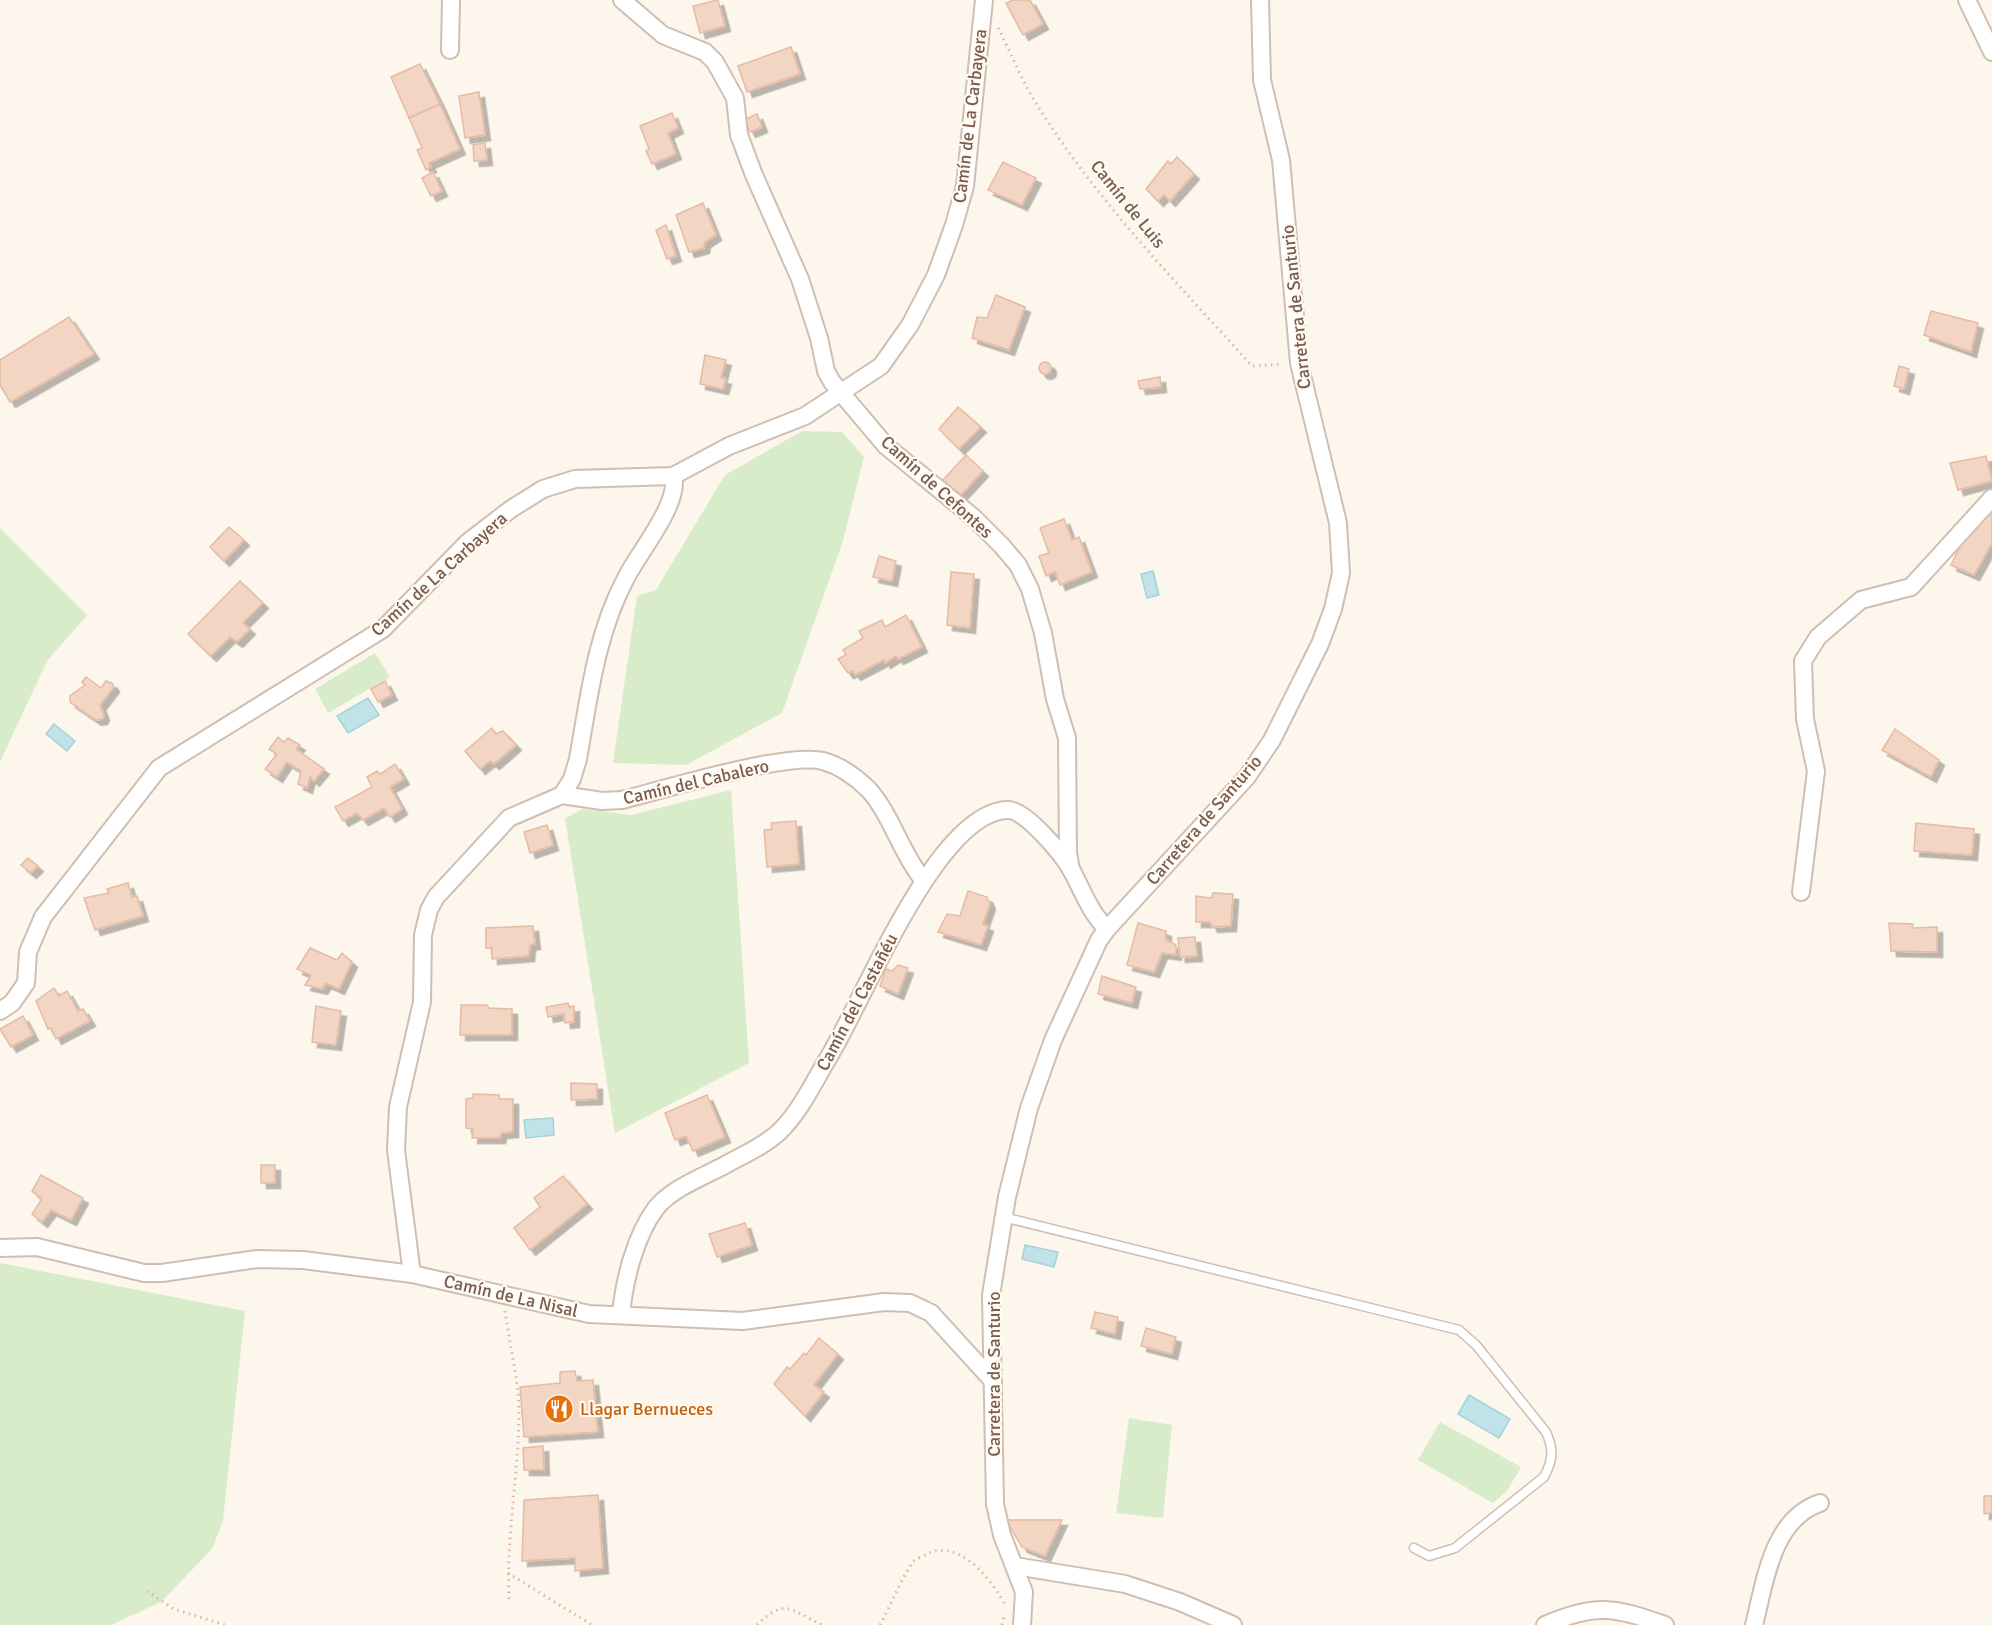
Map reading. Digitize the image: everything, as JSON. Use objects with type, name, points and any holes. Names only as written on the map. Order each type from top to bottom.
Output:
[{"type":"street","points":[[450,50],[451,0]]},
{"type":"street","name":"Camín de Cefontes","points":[[622,0],[663,35],[705,52],[715,62],[735,98],[739,135],[800,279],[819,338],[826,371],[841,393],[886,446],[973,517],[1002,546],[1018,566],[1030,589],[1043,633],[1055,699],[1067,738],[1068,853],[1071,870]]},
{"type":"street","name":"Camín de La Carbayera","points":[[0,1011],[12,1003],[26,983],[28,952],[43,917],[159,768],[383,629],[468,542],[511,509],[543,489],[575,479],[673,476],[729,446],[805,416],[881,366],[910,324],[936,274],[965,186],[984,0]]},
{"type":"street","name":"Carretera de Santurio","points":[[1022,1625],[1024,1592],[1002,1535],[995,1504],[991,1295],[1002,1216],[1029,1108],[1046,1060],[1099,940],[1107,928],[1246,777],[1272,741],[1320,644],[1333,609],[1341,573],[1338,523],[1299,363],[1281,160],[1262,80],[1260,0]]},
{"type":"street","points":[[1966,0],[1992,52]]},
{"type":"street","points":[[412,1274],[396,1150],[398,1107],[422,1002],[424,924],[436,897],[499,826],[509,818],[562,795],[572,779],[604,629],[626,578],[665,513],[675,483],[673,476]]},
{"type":"street","points":[[1801,892],[1815,771],[1805,718],[1803,661],[1818,637],[1861,600],[1911,587],[1992,498]]},
{"type":"street","name":"Camín del Cabalero","points":[[562,795],[602,801],[622,800],[763,766],[795,760],[821,760],[854,776],[871,792],[907,859],[923,880]]},
{"type":"street","name":"Camín del Castañéu","points":[[621,1315],[623,1294],[634,1260],[645,1229],[657,1208],[673,1194],[764,1143],[780,1131],[843,1036],[923,880],[967,830],[986,816],[1008,810],[1020,812],[1029,819],[1071,870],[1095,917],[1107,928]]},
{"type":"street","name":"Camín de La Nisal","points":[[0,1248],[37,1247],[144,1273],[162,1273],[257,1259],[303,1260],[412,1274],[589,1314],[743,1321],[884,1302],[910,1303],[931,1313],[993,1381]]},
{"type":"street","points":[[1754,1625],[1778,1542],[1799,1514],[1820,1503]]},
{"type":"street","points":[[1015,1566],[1125,1584],[1180,1602],[1233,1625]]},
{"type":"street","points":[[1545,1625],[1572,1613],[1597,1608],[1614,1610],[1665,1625]]},
{"type":"lane","points":[[1002,1216],[1459,1330],[1476,1345],[1546,1432],[1553,1446],[1551,1462],[1544,1477],[1455,1548],[1429,1556],[1414,1548]]},
{"type":"path","name":"Camín de Luis","points":[[984,0],[1036,104],[1069,152],[1147,250],[1252,366],[1299,363]]},
{"type":"path","points":[[503,1294],[520,1413],[508,1573],[509,1601]]},
{"type":"path","points":[[880,1625],[914,1561],[934,1550],[957,1553],[978,1567],[1000,1595],[1006,1609],[1002,1625]]},
{"type":"path","points":[[508,1573],[592,1625]]},
{"type":"path","points":[[147,1591],[174,1609],[225,1625]]},
{"type":"path","points":[[758,1625],[773,1610],[785,1607],[822,1625]]},
{"type":"green space","points":[[802,431],[842,432],[864,457],[843,541],[782,713],[686,765],[613,763],[637,596],[656,590],[725,475]]},
{"type":"green space","points":[[0,528],[87,615],[47,661],[0,762]]},
{"type":"green space","points":[[375,653],[390,677],[328,713],[315,689]]},
{"type":"green space","points":[[731,790],[749,1063],[615,1133],[565,818],[583,809],[631,815]]},
{"type":"green space","points":[[0,1263],[245,1311],[223,1521],[212,1549],[161,1602],[111,1625],[0,1625]]},
{"type":"green space","points":[[1129,1418],[1172,1425],[1163,1518],[1116,1513]]},
{"type":"green space","points":[[1440,1422],[1521,1467],[1507,1491],[1493,1503],[1418,1460]]},
{"type":"water","points":[[1153,571],[1159,595],[1147,598],[1141,574]]},
{"type":"water","points":[[368,698],[379,715],[348,733],[337,716]]},
{"type":"water","points":[[54,724],[75,741],[67,751],[46,734]]},
{"type":"water","points":[[553,1118],[554,1135],[526,1138],[524,1120]]},
{"type":"water","points":[[1025,1245],[1058,1252],[1054,1267],[1022,1259]]},
{"type":"water","points":[[1469,1395],[1510,1419],[1499,1438],[1458,1414]]},
{"type":"building","points":[[718,0],[725,26],[700,33],[693,6]]},
{"type":"building","points":[[1013,0],[1030,0],[1043,24],[1023,35],[1006,3]]},
{"type":"building","points":[[791,47],[800,74],[747,92],[738,66]]},
{"type":"building","points":[[420,64],[440,104],[409,118],[391,77]]},
{"type":"building","points":[[479,92],[485,135],[465,138],[459,96]]},
{"type":"building","points":[[440,104],[460,149],[429,163],[431,167],[426,170],[417,150],[422,148],[409,118]]},
{"type":"building","points":[[672,113],[678,128],[668,133],[676,154],[652,164],[646,151],[649,149],[640,126]]},
{"type":"building","points":[[757,114],[762,127],[750,132],[744,120]]},
{"type":"building","points":[[485,143],[487,160],[474,161],[473,145]]},
{"type":"building","points":[[1177,157],[1194,174],[1170,201],[1164,195],[1158,201],[1146,189],[1168,161],[1171,164]]},
{"type":"building","points":[[1003,162],[1036,178],[1022,205],[988,190]]},
{"type":"building","points":[[433,172],[442,191],[431,196],[422,178]]},
{"type":"building","points":[[703,203],[716,235],[705,242],[704,248],[689,252],[676,215]]},
{"type":"building","points":[[666,225],[676,256],[667,259],[656,230]]},
{"type":"building","points":[[996,295],[1025,307],[1009,350],[972,338],[977,317],[987,318]]},
{"type":"building","points":[[1931,311],[1978,323],[1971,352],[1924,335]]},
{"type":"building","points":[[69,317],[94,354],[10,402],[0,385],[0,360]]},
{"type":"building","points":[[705,355],[726,360],[721,378],[726,379],[723,389],[700,384]]},
{"type":"building","points":[[1047,362],[1051,368],[1047,374],[1043,374],[1039,366]]},
{"type":"building","points":[[1899,366],[1909,369],[1904,389],[1894,386]]},
{"type":"building","points":[[1160,377],[1161,387],[1140,389],[1138,381]]},
{"type":"building","points":[[958,407],[981,427],[959,449],[939,429]]},
{"type":"building","points":[[966,455],[983,471],[961,495],[942,481]]},
{"type":"building","points":[[1986,456],[1992,481],[1958,490],[1950,463]]},
{"type":"building","points":[[1989,513],[1992,515],[1992,543],[1974,575],[1951,565],[1963,540]]},
{"type":"building","points":[[1064,519],[1072,540],[1079,537],[1092,572],[1060,585],[1055,572],[1046,576],[1039,556],[1049,553],[1040,528]]},
{"type":"building","points":[[229,527],[244,540],[224,561],[210,547]]},
{"type":"building","points":[[879,556],[896,561],[892,581],[873,577]]},
{"type":"building","points":[[951,572],[974,574],[970,628],[947,625]]},
{"type":"building","points":[[240,581],[263,603],[243,623],[250,629],[237,642],[230,637],[211,656],[188,634]]},
{"type":"building","points":[[906,615],[922,647],[898,659],[896,656],[885,663],[884,660],[855,675],[853,671],[848,673],[838,659],[846,655],[843,650],[863,638],[859,631],[882,620],[885,627]]},
{"type":"building","points":[[86,677],[101,688],[106,681],[112,683],[114,687],[100,705],[104,715],[102,719],[96,720],[70,702],[70,696],[85,685],[82,682]]},
{"type":"building","points":[[385,681],[392,695],[378,702],[371,689]]},
{"type":"building","points":[[492,728],[496,734],[503,731],[516,745],[494,764],[490,761],[480,769],[465,751]]},
{"type":"building","points":[[1895,729],[1939,760],[1931,777],[1882,750]]},
{"type":"building","points":[[278,737],[284,742],[288,738],[300,745],[296,749],[324,769],[314,781],[310,777],[307,788],[298,784],[301,771],[287,762],[277,777],[265,769],[277,754],[269,749]]},
{"type":"building","points":[[395,764],[404,779],[390,787],[402,809],[390,817],[384,808],[363,820],[357,813],[343,821],[335,807],[372,787],[367,777],[377,771],[380,774]]},
{"type":"building","points":[[796,821],[799,864],[767,867],[764,830],[772,829],[771,823]]},
{"type":"building","points":[[1916,823],[1974,829],[1972,855],[1914,851]]},
{"type":"building","points":[[547,825],[553,845],[530,853],[524,832]]},
{"type":"building","points":[[28,858],[38,866],[31,873],[21,865]]},
{"type":"building","points":[[128,883],[132,897],[137,896],[143,916],[95,930],[84,898],[109,893],[107,889]]},
{"type":"building","points":[[968,891],[987,897],[990,904],[983,924],[988,926],[981,945],[938,932],[947,914],[960,916]]},
{"type":"building","points":[[1213,893],[1233,894],[1231,926],[1212,927],[1210,922],[1196,922],[1196,896],[1211,898]]},
{"type":"building","points":[[1138,923],[1166,931],[1166,940],[1176,945],[1176,955],[1162,953],[1154,972],[1127,965]]},
{"type":"building","points":[[1889,923],[1913,924],[1912,928],[1937,927],[1937,952],[1891,951]]},
{"type":"building","points":[[533,926],[535,944],[530,945],[529,956],[492,959],[492,948],[486,948],[486,928]]},
{"type":"building","points":[[1195,937],[1197,956],[1180,957],[1178,938]]},
{"type":"building","points":[[310,948],[337,960],[342,953],[352,962],[339,989],[326,983],[322,989],[305,985],[311,975],[297,969]]},
{"type":"building","points":[[898,965],[908,968],[898,994],[880,986],[886,969],[892,971]]},
{"type":"building","points":[[1102,976],[1136,987],[1132,1003],[1098,994]]},
{"type":"building","points":[[54,988],[59,996],[67,991],[78,1011],[83,1009],[90,1021],[56,1039],[51,1028],[48,1029],[36,1001]]},
{"type":"building","points":[[568,1003],[569,1007],[574,1006],[574,1022],[565,1023],[564,1014],[548,1017],[546,1007]]},
{"type":"building","points":[[461,1005],[487,1005],[489,1008],[512,1009],[512,1035],[460,1035]]},
{"type":"building","points":[[316,1006],[341,1011],[336,1045],[312,1042]]},
{"type":"building","points":[[23,1016],[33,1035],[11,1047],[0,1029]]},
{"type":"building","points":[[571,1083],[597,1084],[597,1099],[571,1100]]},
{"type":"building","points":[[473,1094],[499,1095],[500,1099],[513,1099],[513,1132],[501,1133],[500,1138],[472,1138],[473,1129],[466,1128],[466,1099],[473,1098]]},
{"type":"building","points":[[707,1095],[725,1137],[693,1151],[686,1136],[675,1140],[665,1113]]},
{"type":"building","points":[[261,1165],[275,1165],[275,1183],[261,1183]]},
{"type":"building","points":[[41,1175],[83,1198],[71,1220],[51,1210],[42,1222],[32,1214],[42,1199],[32,1191]]},
{"type":"building","points":[[563,1176],[587,1204],[530,1250],[514,1228],[540,1207],[534,1198]]},
{"type":"building","points":[[745,1223],[752,1245],[717,1257],[709,1234]]},
{"type":"building","points":[[1095,1312],[1118,1317],[1115,1334],[1091,1328]]},
{"type":"building","points":[[1146,1328],[1176,1337],[1172,1354],[1141,1346]]},
{"type":"building","points":[[819,1338],[838,1354],[814,1385],[824,1392],[805,1416],[774,1384],[787,1367],[790,1369],[804,1353],[806,1355]]},
{"type":"building","name":"Llagar Bernueces","points":[[575,1371],[577,1381],[593,1380],[598,1432],[524,1437],[520,1387],[560,1383],[560,1372]]},
{"type":"building","points":[[543,1446],[544,1470],[524,1470],[523,1448]]},
{"type":"building","points":[[598,1495],[603,1568],[575,1571],[575,1558],[522,1561],[524,1500]]},
{"type":"building","points":[[1984,1496],[1992,1496],[1992,1513],[1984,1514]]},
{"type":"building","points":[[1006,1520],[1062,1520],[1045,1556],[1022,1547]]},
{"type":"place","name":"Llagar Bernueces","points":[[559,1409]]}]
